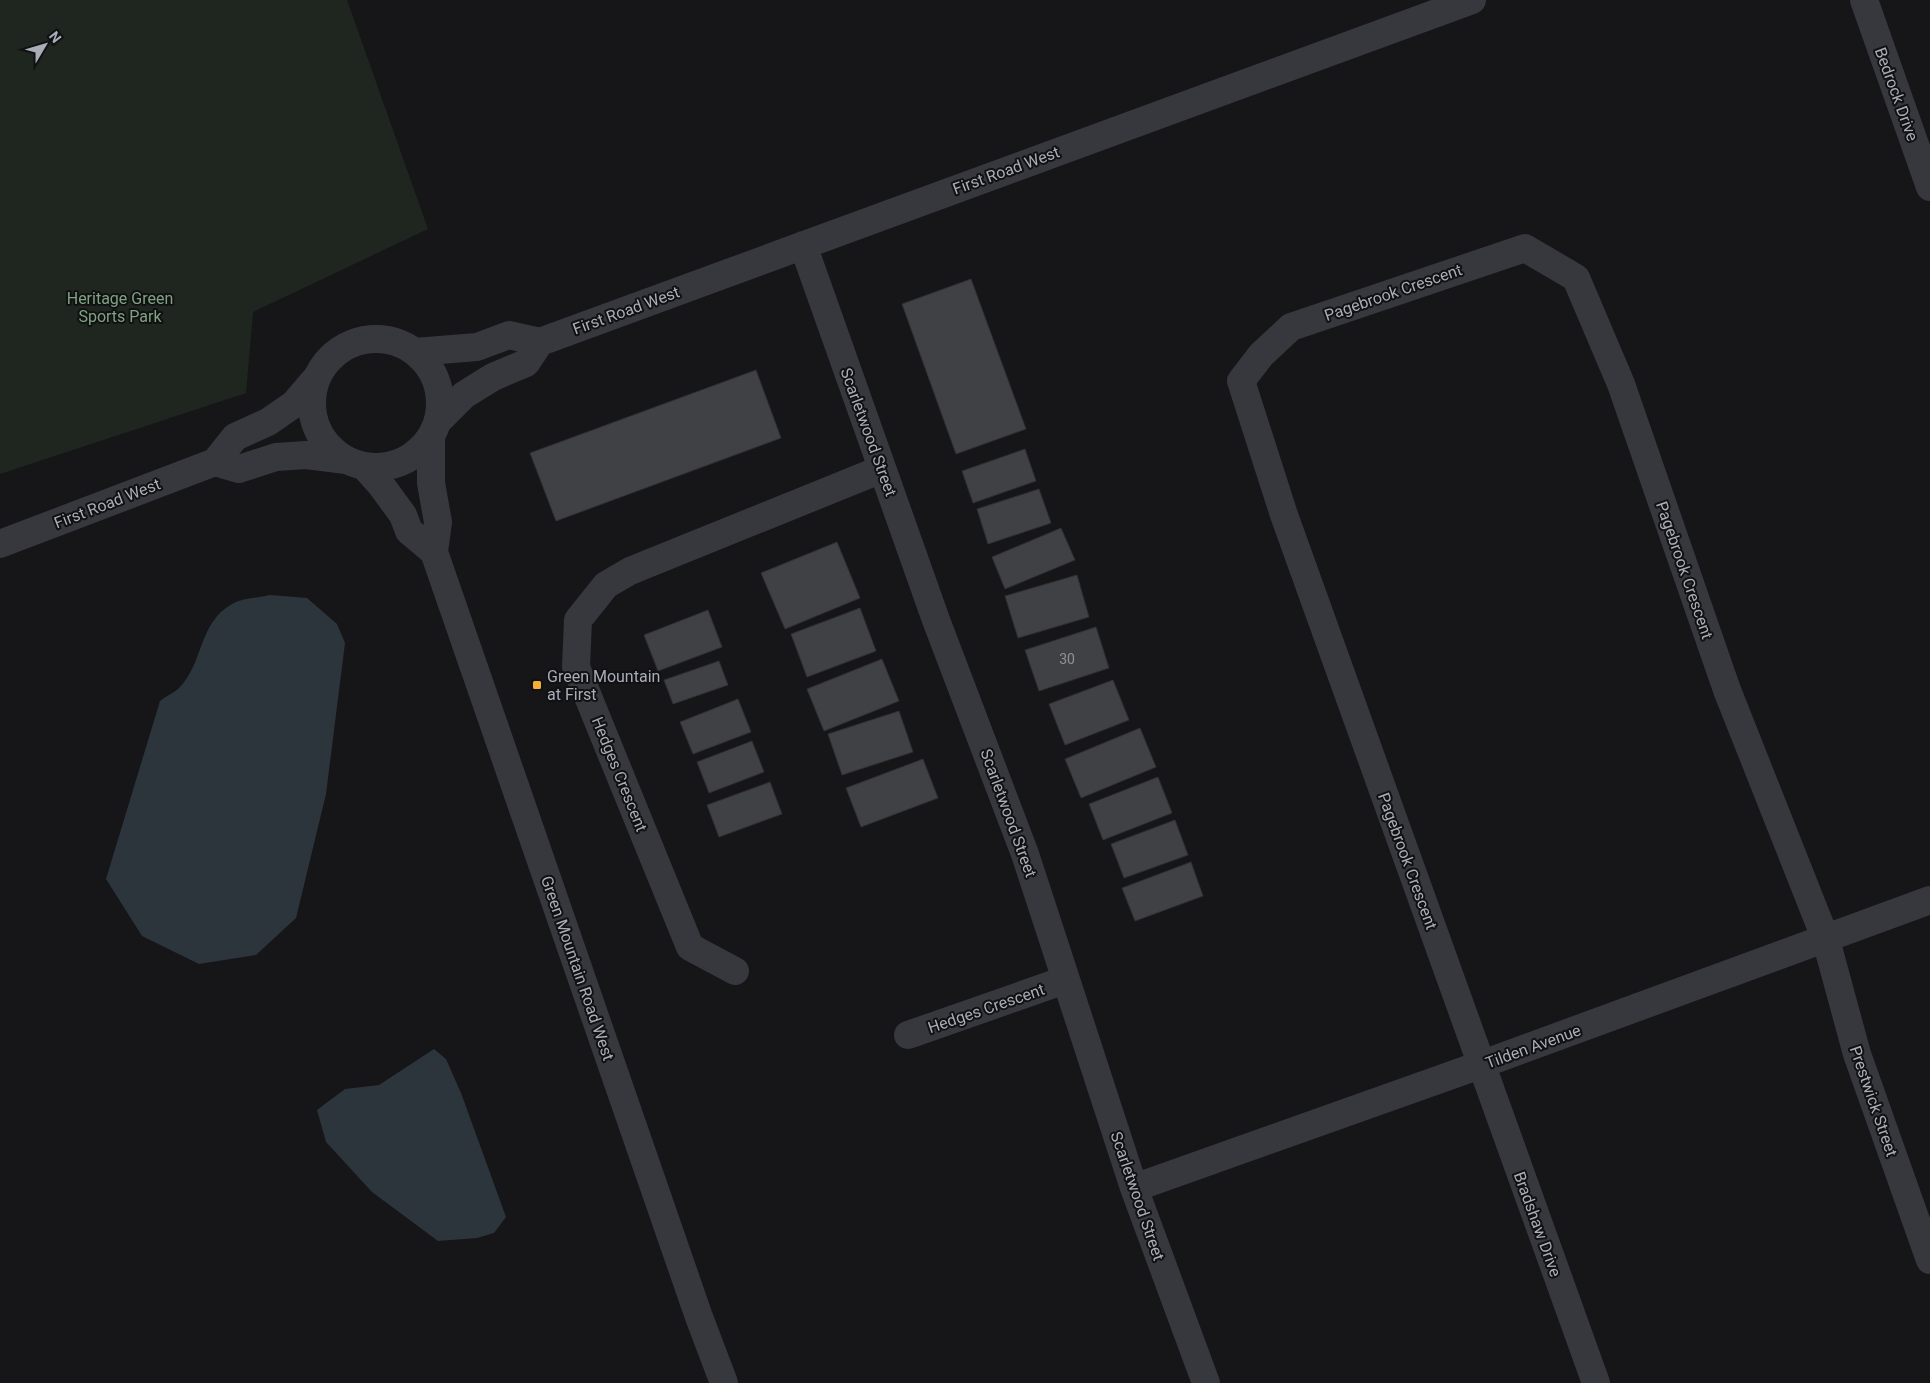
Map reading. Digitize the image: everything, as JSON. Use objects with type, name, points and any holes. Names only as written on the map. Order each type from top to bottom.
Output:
[{"type":"street","name":"First Road West","points":[[540,342],[1472,0]]},
{"type":"street","name":"Bedrock Drive","points":[[1864,0],[1930,187]]},
{"type":"street","name":"Scarletwood Street","points":[[803,245],[936,620],[1025,854],[1134,1188],[1206,1383]]},
{"type":"street","name":"Pagebrook Crescent","points":[[1480,1065],[1284,515],[1241,381],[1261,356],[1290,327],[1525,248],[1576,278],[1621,384],[1726,690],[1826,940]]},
{"type":"street","points":[[415,352],[477,347],[509,335],[540,342],[526,363],[493,377],[464,395],[418,452],[401,463],[383,467],[306,455],[276,457],[239,469],[215,462],[234,437],[268,422],[294,404],[328,360],[342,348],[360,340],[379,338],[398,342],[415,352],[428,366],[437,383],[441,402],[434,430]]},
{"type":"street","points":[[317,376],[312,395],[313,414],[319,433],[330,448],[355,463],[381,484],[403,515],[409,531],[434,552]]},
{"type":"street","name":"Green Mountain Road West","points":[[434,430],[431,483],[438,522],[434,552],[692,1298],[724,1383]]},
{"type":"street","name":"First Road West","points":[[0,544],[215,462]]},
{"type":"street","name":"Hedges Crescent","points":[[735,971],[690,947],[576,667],[578,620],[606,585],[630,571],[882,469]]},
{"type":"street","name":"Tilden Avenue","points":[[1134,1188],[1826,940],[1930,900]]},
{"type":"street","name":"Prestwick Street","points":[[1826,940],[1857,1054],[1930,1260]]},
{"type":"street","name":"Hedges Crescent","points":[[908,1035],[1065,980]]},
{"type":"street","name":"Bradshaw Drive","points":[[1480,1065],[1596,1383]]},
{"type":"green space","name":"Heritage Green Sports Park","points":[[0,0],[347,0],[428,229],[253,312],[246,393],[0,474]]},
{"type":"shaded area","points":[[270,595],[307,598],[337,624],[345,643],[326,794],[296,918],[256,955],[199,964],[142,936],[106,879],[160,701],[177,690],[187,678],[207,632],[221,612],[236,602]]},
{"type":"shaded area","points":[[434,1049],[446,1059],[461,1093],[506,1217],[494,1233],[477,1238],[438,1241],[372,1192],[326,1142],[317,1110],[345,1089],[379,1085]]},
{"type":"building","points":[[971,279],[1026,429],[956,454],[902,304]]},
{"type":"building","points":[[756,370],[781,438],[556,521],[530,453]]},
{"type":"building","points":[[1025,449],[1036,481],[973,503],[962,471]]},
{"type":"building","points":[[1039,489],[1051,523],[988,544],[977,509]]},
{"type":"building","points":[[1061,528],[1075,560],[1005,589],[992,557]]},
{"type":"building","points":[[837,542],[860,598],[785,629],[761,573]]},
{"type":"building","points":[[1077,575],[1089,617],[1018,638],[1005,596]]},
{"type":"building","points":[[860,608],[876,651],[807,677],[791,634]]},
{"type":"building","points":[[708,610],[722,647],[658,671],[644,635]]},
{"type":"building","points":[[1096,627],[1109,668],[1039,691],[1025,650]]},
{"type":"building","points":[[882,659],[899,701],[824,731],[807,689]]},
{"type":"building","points":[[719,661],[728,685],[673,704],[664,680]]},
{"type":"building","points":[[1113,680],[1129,720],[1065,745],[1049,704]]},
{"type":"building","points":[[738,699],[751,732],[693,754],[680,722]]},
{"type":"building","points":[[899,711],[913,752],[842,775],[828,734]]},
{"type":"building","points":[[1140,728],[1156,767],[1081,798],[1065,759]]},
{"type":"building","points":[[752,741],[764,772],[709,793],[697,762]]},
{"type":"building","points":[[923,759],[938,798],[861,827],[846,788]]},
{"type":"building","points":[[1158,777],[1172,813],[1103,840],[1089,804]]},
{"type":"building","points":[[770,782],[782,814],[719,837],[707,805]]},
{"type":"building","points":[[1175,820],[1188,855],[1124,878],[1111,844]]},
{"type":"building","points":[[1191,862],[1203,896],[1135,921],[1122,888]]},
{"type":"place","name":"Green Mountain at First","points":[[537,685]]}]
